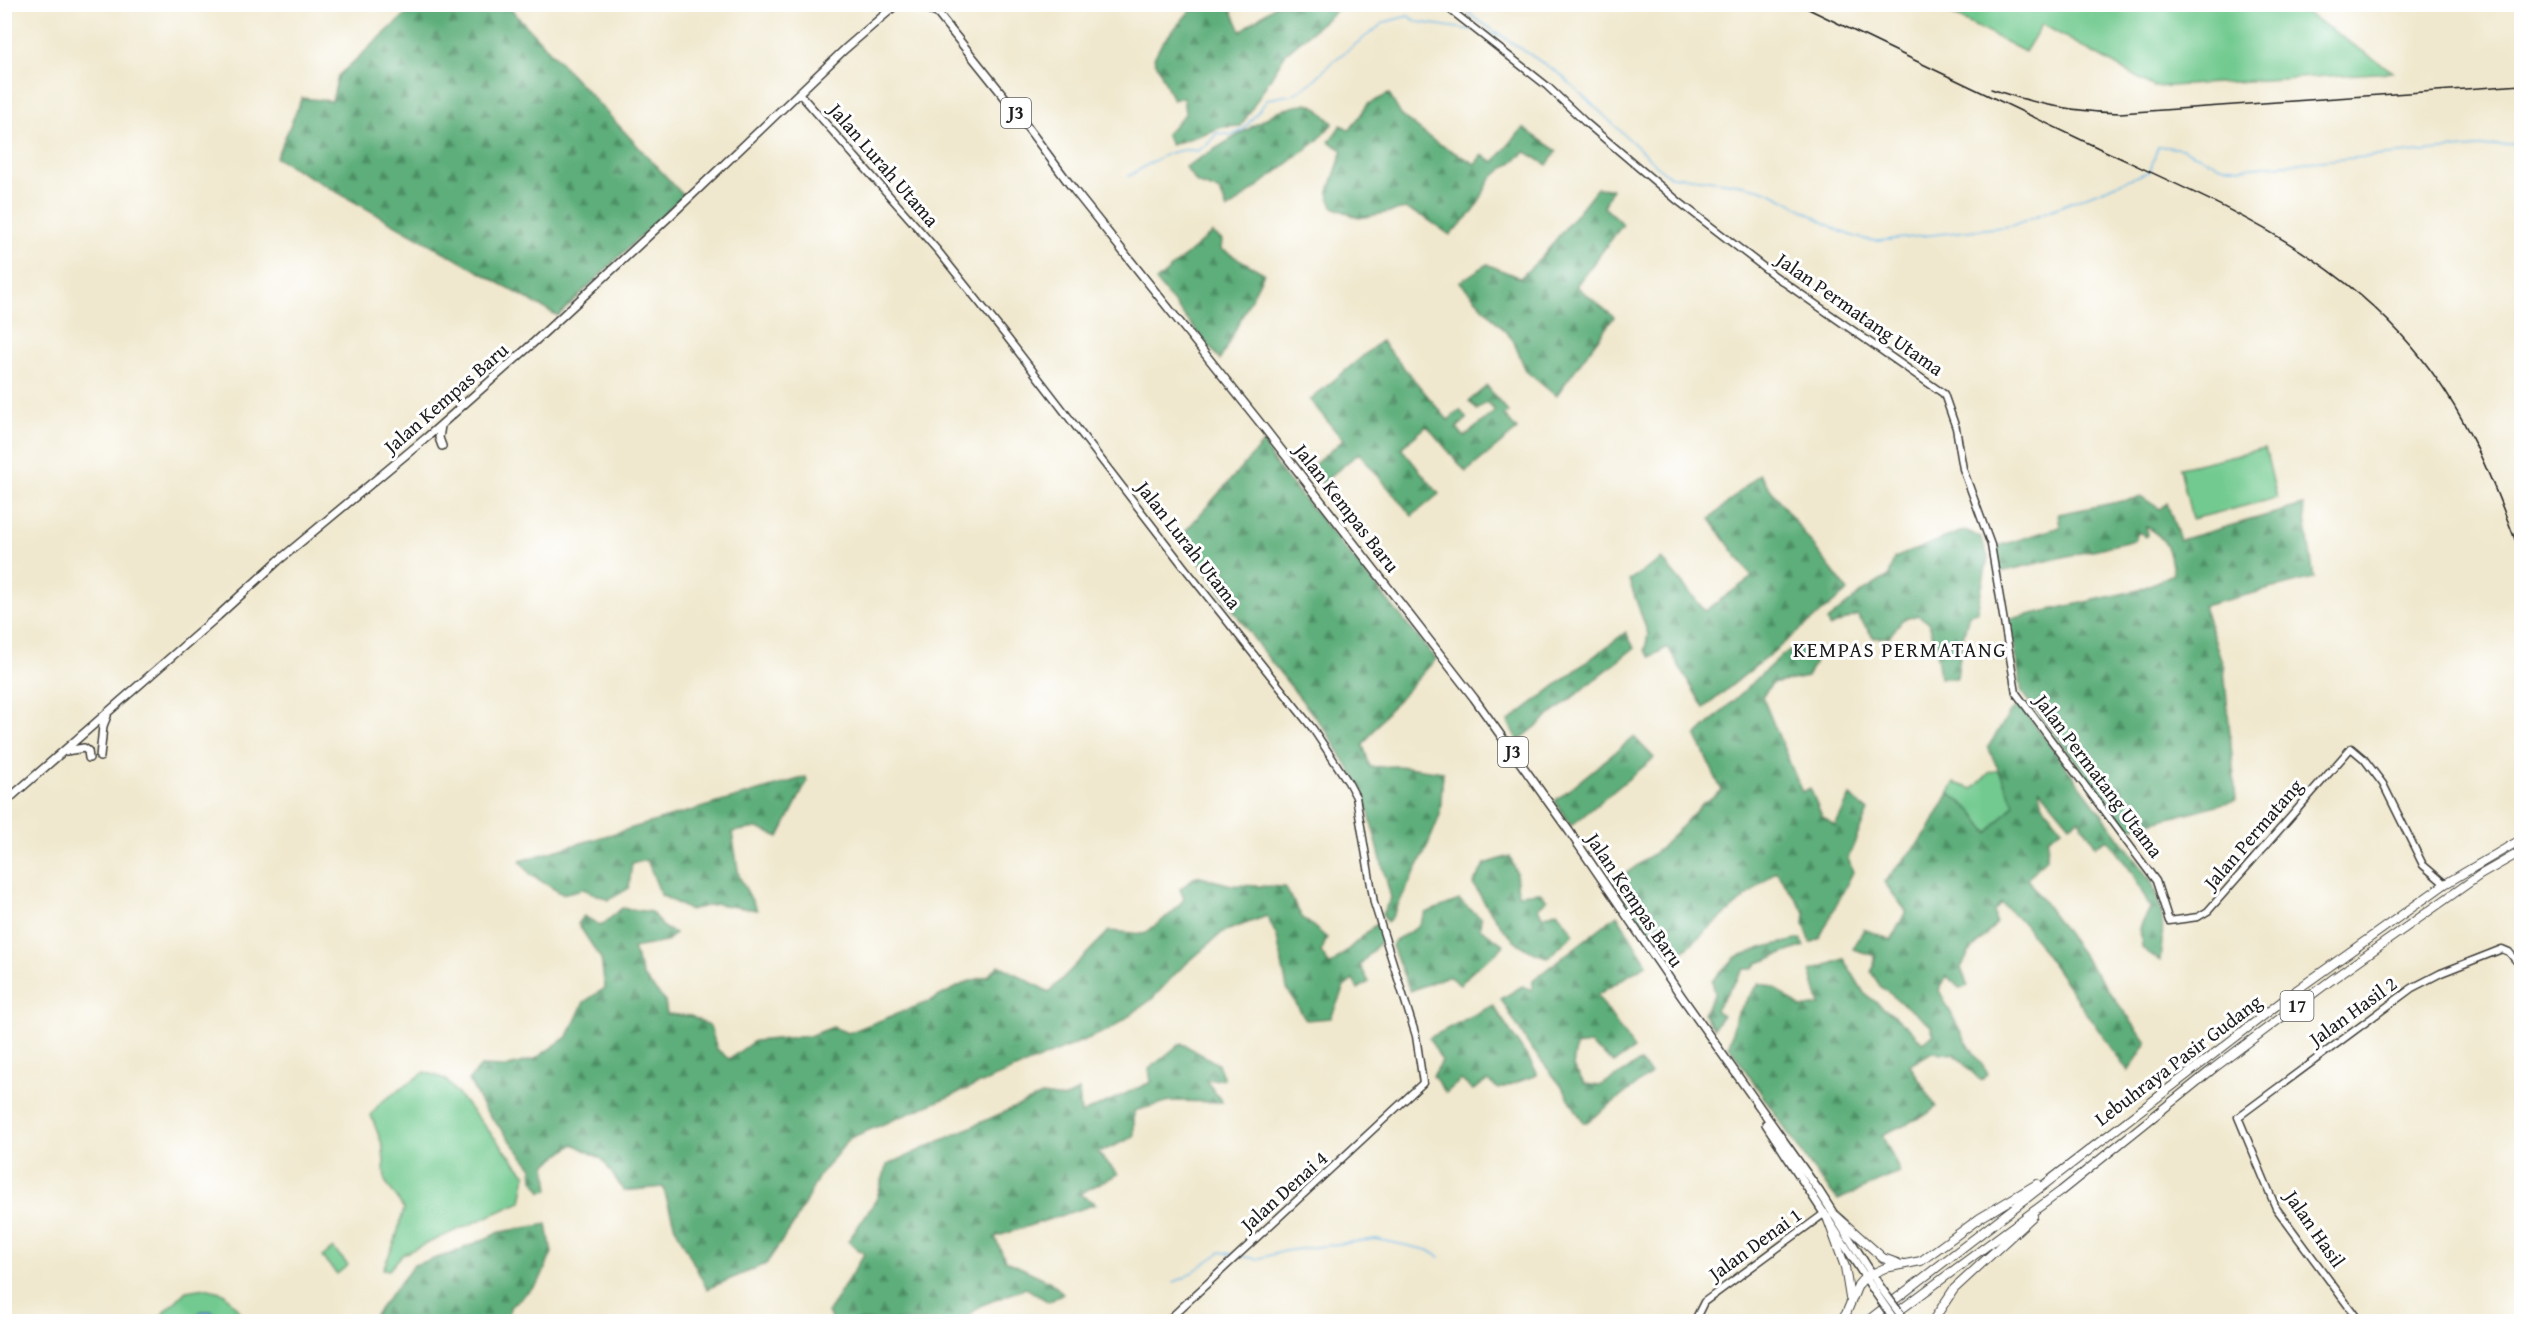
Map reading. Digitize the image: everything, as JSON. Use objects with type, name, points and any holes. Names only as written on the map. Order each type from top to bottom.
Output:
[{"type":"highway","name":"Lebuhraya Pasir Gudang","points":[[1866,1322],[2298,989],[2445,884],[2522,839]]},
{"type":"highway","name":"Lebuhraya Pasir Gudang","points":[[1884,1322],[2061,1191],[2214,1068],[2334,978],[2480,875],[2522,851]]},
{"type":"highway","points":[[1840,1322],[1850,1306],[1858,1285],[1868,1276],[1896,1265],[1921,1261],[1980,1218],[2069,1165]]},
{"type":"highway","points":[[1932,1322],[1943,1304],[1976,1267],[2061,1191]]},
{"type":"highway","points":[[1829,1215],[1883,1258],[1891,1262],[1907,1264]]},
{"type":"highway","points":[[1829,1215],[1851,1292],[1850,1306]]},
{"type":"highway","points":[[1939,1322],[1943,1304]]},
{"type":"main road","points":[[887,13],[895,4]]},
{"type":"main road","points":[[887,13],[906,4]]},
{"type":"main road","points":[[919,4],[939,15]]},
{"type":"main road","name":"Jalan Kempas Baru","points":[[930,4],[1474,698],[1569,831],[1716,1047],[1726,1057],[1868,1276],[1906,1322]]},
{"type":"main road","points":[[935,4],[939,15]]},
{"type":"main road","name":"Jalan Kempas Baru","points":[[4,803],[278,561],[442,424],[531,345],[854,40],[887,13]]},
{"type":"main road","points":[[442,424],[439,434],[442,446]]},
{"type":"main road","points":[[100,757],[104,722],[112,710]]},
{"type":"main road","points":[[60,754],[84,748],[88,758]]},
{"type":"main road","name":"Jalan Kempas Baru","points":[[1878,1290],[1896,1322]]},
{"type":"street","name":"Jalan Permatang Utama","points":[[1443,4],[1470,28],[1547,86],[1585,122],[1678,201],[1775,276],[1944,394],[1956,428],[1963,469],[1991,545],[2016,693],[2156,881],[2169,921]]},
{"type":"street","name":"Jalan Lurah Utama","points":[[799,93],[949,264],[1313,729],[1348,782],[1356,797],[1374,903],[1416,1036],[1423,1083]]},
{"type":"street","name":"Jalan Permatang","points":[[2169,921],[2198,917],[2208,911],[2351,748],[2364,759],[2383,784],[2423,865],[2445,884]]},
{"type":"street","name":"Jalan Hasil 2","points":[[2238,1117],[2412,988],[2441,973],[2498,951],[2509,952],[2522,968]]},
{"type":"street","name":"Jalan Denai 4","points":[[1166,1322],[1423,1083]]},
{"type":"street","name":"Jalan Hasil","points":[[2238,1117],[2276,1208],[2360,1322]]},
{"type":"street","name":"Jalan Denai 1","points":[[1665,1322],[1695,1320],[1704,1302],[1829,1215]]},
{"type":"green space","points":[[1196,4],[1229,5],[1241,31],[1276,5],[1343,5],[1286,53],[1241,126],[1223,127],[1171,145],[1166,134],[1185,114],[1183,97],[1173,100],[1154,58],[1162,43]]},
{"type":"green space","points":[[416,5],[507,5],[683,195],[558,316],[276,158],[302,98],[332,101],[338,76]]},
{"type":"green space","points":[[1934,5],[2295,5],[2393,72],[2154,87],[2042,24],[2025,52]]},
{"type":"green space","points":[[1389,94],[1401,115],[1434,141],[1475,164],[1482,155],[1494,162],[1523,128],[1557,151],[1547,165],[1526,152],[1491,178],[1474,211],[1450,235],[1424,217],[1406,209],[1359,218],[1333,207],[1328,194],[1343,150],[1329,142],[1341,125],[1350,130],[1368,104]]},
{"type":"green space","points":[[1307,103],[1316,107],[1333,123],[1317,141],[1227,210],[1220,191],[1197,183],[1185,167],[1278,111]]},
{"type":"green space","points":[[1597,188],[1612,189],[1604,207],[1623,224],[1576,286],[1614,317],[1556,396],[1526,371],[1513,340],[1460,282],[1487,264],[1520,278],[1542,257]]},
{"type":"green space","points":[[1212,233],[1222,240],[1221,249],[1264,273],[1220,360],[1156,281]]},
{"type":"green space","points":[[1381,341],[1448,420],[1460,410],[1467,419],[1457,428],[1464,437],[1495,411],[1487,402],[1477,410],[1469,401],[1487,386],[1508,412],[1504,415],[1517,430],[1466,472],[1427,426],[1401,448],[1439,494],[1412,516],[1359,453],[1322,483],[1310,468],[1343,440],[1310,400]]},
{"type":"green space","points":[[1264,442],[1272,460],[1436,659],[1387,712],[1363,745],[1370,767],[1399,766],[1443,772],[1440,815],[1425,852],[1392,917],[1387,922],[1382,914],[1391,898],[1363,791],[1327,732],[1261,649],[1181,536]]},
{"type":"green space","points":[[2265,448],[2277,498],[2192,519],[2180,468]]},
{"type":"green space","points":[[1759,474],[1848,591],[1704,708],[1668,647],[1650,657],[1645,650],[1648,634],[1629,580],[1662,559],[1705,611],[1752,577],[1710,519]]},
{"type":"green space","points":[[2142,497],[2160,509],[2167,503],[2180,540],[2303,505],[2314,578],[2203,606],[2224,668],[2236,800],[2128,829],[2022,693],[2010,619],[2139,590],[2173,574],[2167,546],[2159,536],[2146,527],[2147,536],[2145,537],[2138,533],[2135,540],[2000,572],[1995,547],[2060,527],[2058,514]]},
{"type":"green space","points":[[1965,530],[1981,537],[1988,557],[1977,612],[1969,614],[1962,641],[1957,678],[1940,678],[1936,648],[1929,623],[1918,615],[1902,620],[1889,637],[1874,638],[1857,615],[1829,627],[1827,621],[1862,592],[1889,576],[1894,558]]},
{"type":"green space","points":[[1626,632],[1634,648],[1518,741],[1508,722]]},
{"type":"green space","points":[[1802,646],[1815,662],[1807,677],[1772,684],[1762,696],[1802,792],[1810,788],[1822,816],[1835,826],[1850,796],[1868,811],[1848,858],[1853,872],[1819,939],[1811,943],[1804,924],[1805,912],[1776,871],[1677,956],[1667,962],[1613,883],[1661,848],[1703,803],[1722,791],[1696,736],[1782,655]]},
{"type":"green space","points":[[2020,705],[2151,880],[2156,891],[2162,920],[2160,961],[2142,948],[2140,928],[2150,908],[2131,871],[2107,839],[2096,846],[2079,819],[2070,825],[2039,788],[2043,805],[2062,829],[2048,839],[2047,858],[2027,879],[2147,1043],[2128,1072],[2025,925],[2001,903],[1994,912],[1996,924],[1969,953],[1961,968],[1968,986],[1960,989],[1947,976],[1939,990],[1964,1038],[1988,1074],[1981,1081],[1954,1054],[1932,1052],[1910,1065],[1936,1107],[1927,1114],[1882,1135],[1900,1172],[1838,1200],[1811,1167],[1729,1046],[1736,1015],[1759,983],[1775,988],[1801,1008],[1820,1005],[1810,971],[1844,959],[1864,993],[1907,1026],[1922,1042],[1934,1035],[1930,1025],[1880,986],[1871,972],[1875,956],[1853,949],[1864,929],[1891,940],[1906,911],[1884,882],[1927,833],[1949,793],[1972,811],[1988,833],[2014,804],[1988,747],[2011,711]]},
{"type":"green space","points":[[1634,737],[1654,758],[1571,826],[1555,801]]},
{"type":"green space","points":[[2000,770],[2015,803],[1988,834],[1972,811],[1949,793],[1954,783],[1973,789],[1990,772]]},
{"type":"green space","points":[[806,777],[807,782],[779,837],[757,828],[732,832],[739,876],[757,910],[716,904],[689,910],[661,895],[647,860],[632,863],[629,888],[609,900],[583,889],[562,894],[531,875],[520,861]]},
{"type":"green space","points":[[1510,856],[1516,872],[1518,894],[1540,892],[1547,900],[1538,908],[1543,917],[1557,911],[1574,934],[1548,957],[1523,947],[1513,939],[1495,918],[1473,884],[1485,864]]},
{"type":"green space","points":[[1196,876],[1232,885],[1285,887],[1302,917],[1327,938],[1321,952],[1330,966],[1377,923],[1381,941],[1360,965],[1369,982],[1358,989],[1353,980],[1344,987],[1331,1018],[1306,1020],[1287,989],[1277,937],[1267,916],[1223,932],[1178,971],[1152,999],[1111,1029],[850,1138],[819,1176],[795,1222],[766,1264],[707,1289],[675,1227],[663,1187],[624,1191],[602,1159],[574,1144],[546,1165],[549,1190],[541,1192],[533,1179],[532,1167],[483,1107],[469,1080],[481,1066],[505,1067],[535,1059],[568,1036],[584,1002],[605,988],[601,959],[578,924],[584,916],[601,926],[622,908],[651,912],[664,928],[675,933],[666,942],[633,948],[643,976],[665,1001],[667,1014],[691,1016],[710,1026],[717,1049],[729,1059],[754,1041],[809,1036],[833,1027],[848,1033],[930,1001],[967,982],[988,976],[999,965],[1049,992],[1109,931],[1144,934],[1173,912],[1184,899],[1180,889]]},
{"type":"green space","points":[[1459,900],[1481,918],[1480,928],[1504,945],[1473,970],[1460,985],[1448,976],[1410,991],[1392,946],[1395,940],[1418,927],[1425,913]]},
{"type":"green space","points":[[1617,915],[1647,964],[1597,995],[1634,1049],[1614,1063],[1590,1044],[1576,1046],[1573,1067],[1585,1084],[1600,1086],[1640,1062],[1651,1074],[1587,1122],[1583,1122],[1563,1088],[1528,1044],[1501,999],[1522,986],[1532,990],[1533,980]]},
{"type":"green space","points":[[1801,939],[1804,946],[1758,963],[1753,969],[1744,969],[1715,1010],[1723,1015],[1714,1028],[1703,1014],[1715,993],[1712,981],[1736,957],[1764,947]]},
{"type":"green space","points":[[1493,1005],[1537,1075],[1499,1089],[1487,1081],[1473,1090],[1461,1080],[1446,1093],[1433,1076],[1442,1061],[1429,1038]]},
{"type":"green space","points":[[1181,1043],[1218,1064],[1224,1079],[1206,1080],[1222,1102],[1170,1101],[1134,1111],[1134,1137],[1098,1153],[1118,1174],[1079,1194],[1096,1204],[995,1237],[1005,1260],[1049,1281],[1063,1293],[1049,1302],[1026,1288],[982,1305],[962,1321],[832,1321],[828,1312],[864,1254],[848,1241],[876,1200],[887,1165],[1042,1095],[1064,1098],[1079,1091],[1081,1114],[1151,1082],[1149,1069]]},
{"type":"green space","points":[[425,1072],[445,1079],[526,1175],[521,1202],[403,1254],[389,1270],[383,1269],[395,1241],[404,1209],[385,1181],[383,1147],[371,1115],[380,1103]]},
{"type":"green space","points":[[547,1224],[552,1253],[539,1282],[510,1307],[509,1321],[370,1321],[414,1265],[453,1253],[500,1232]]},
{"type":"green space","points":[[333,1248],[348,1265],[337,1274],[322,1257]]},
{"type":"green space","points":[[205,1288],[224,1293],[248,1321],[226,1321],[211,1311],[202,1311],[190,1321],[155,1322],[186,1291]]},
{"type":"water","points":[[202,1311],[211,1311],[226,1321],[190,1321]]},
{"type":"waterway","points":[[1462,4],[1473,17],[1561,75],[1665,173],[1671,176],[1730,183],[1764,190],[1833,228],[1862,239],[1878,241],[2011,226],[2150,171],[2158,146],[2183,149],[2221,166],[2242,168],[2522,143]]},
{"type":"waterway","points":[[1129,176],[1170,153],[1197,151],[1208,144],[1217,133],[1233,135],[1244,129],[1268,99],[1294,94],[1385,22],[1408,16],[1418,22],[1472,30]]},
{"type":"waterway","points":[[1483,32],[1498,35]]},
{"type":"waterway","points":[[1240,1256],[1257,1259],[1285,1251],[1376,1239],[1428,1250],[1440,1257]]},
{"type":"waterway","points":[[1174,1282],[1184,1278],[1221,1252],[1235,1255]]},
{"type":"railway","points":[[1798,4],[2222,206],[2304,253],[2343,281],[2379,312],[2413,348],[2448,396],[2477,448],[2522,558]]},
{"type":"railway","points":[[1991,89],[2055,106],[2120,113],[2522,85]]},
{"type":"district","name":"KEMPAS PERMATANG","points":[[1900,650]]}]
